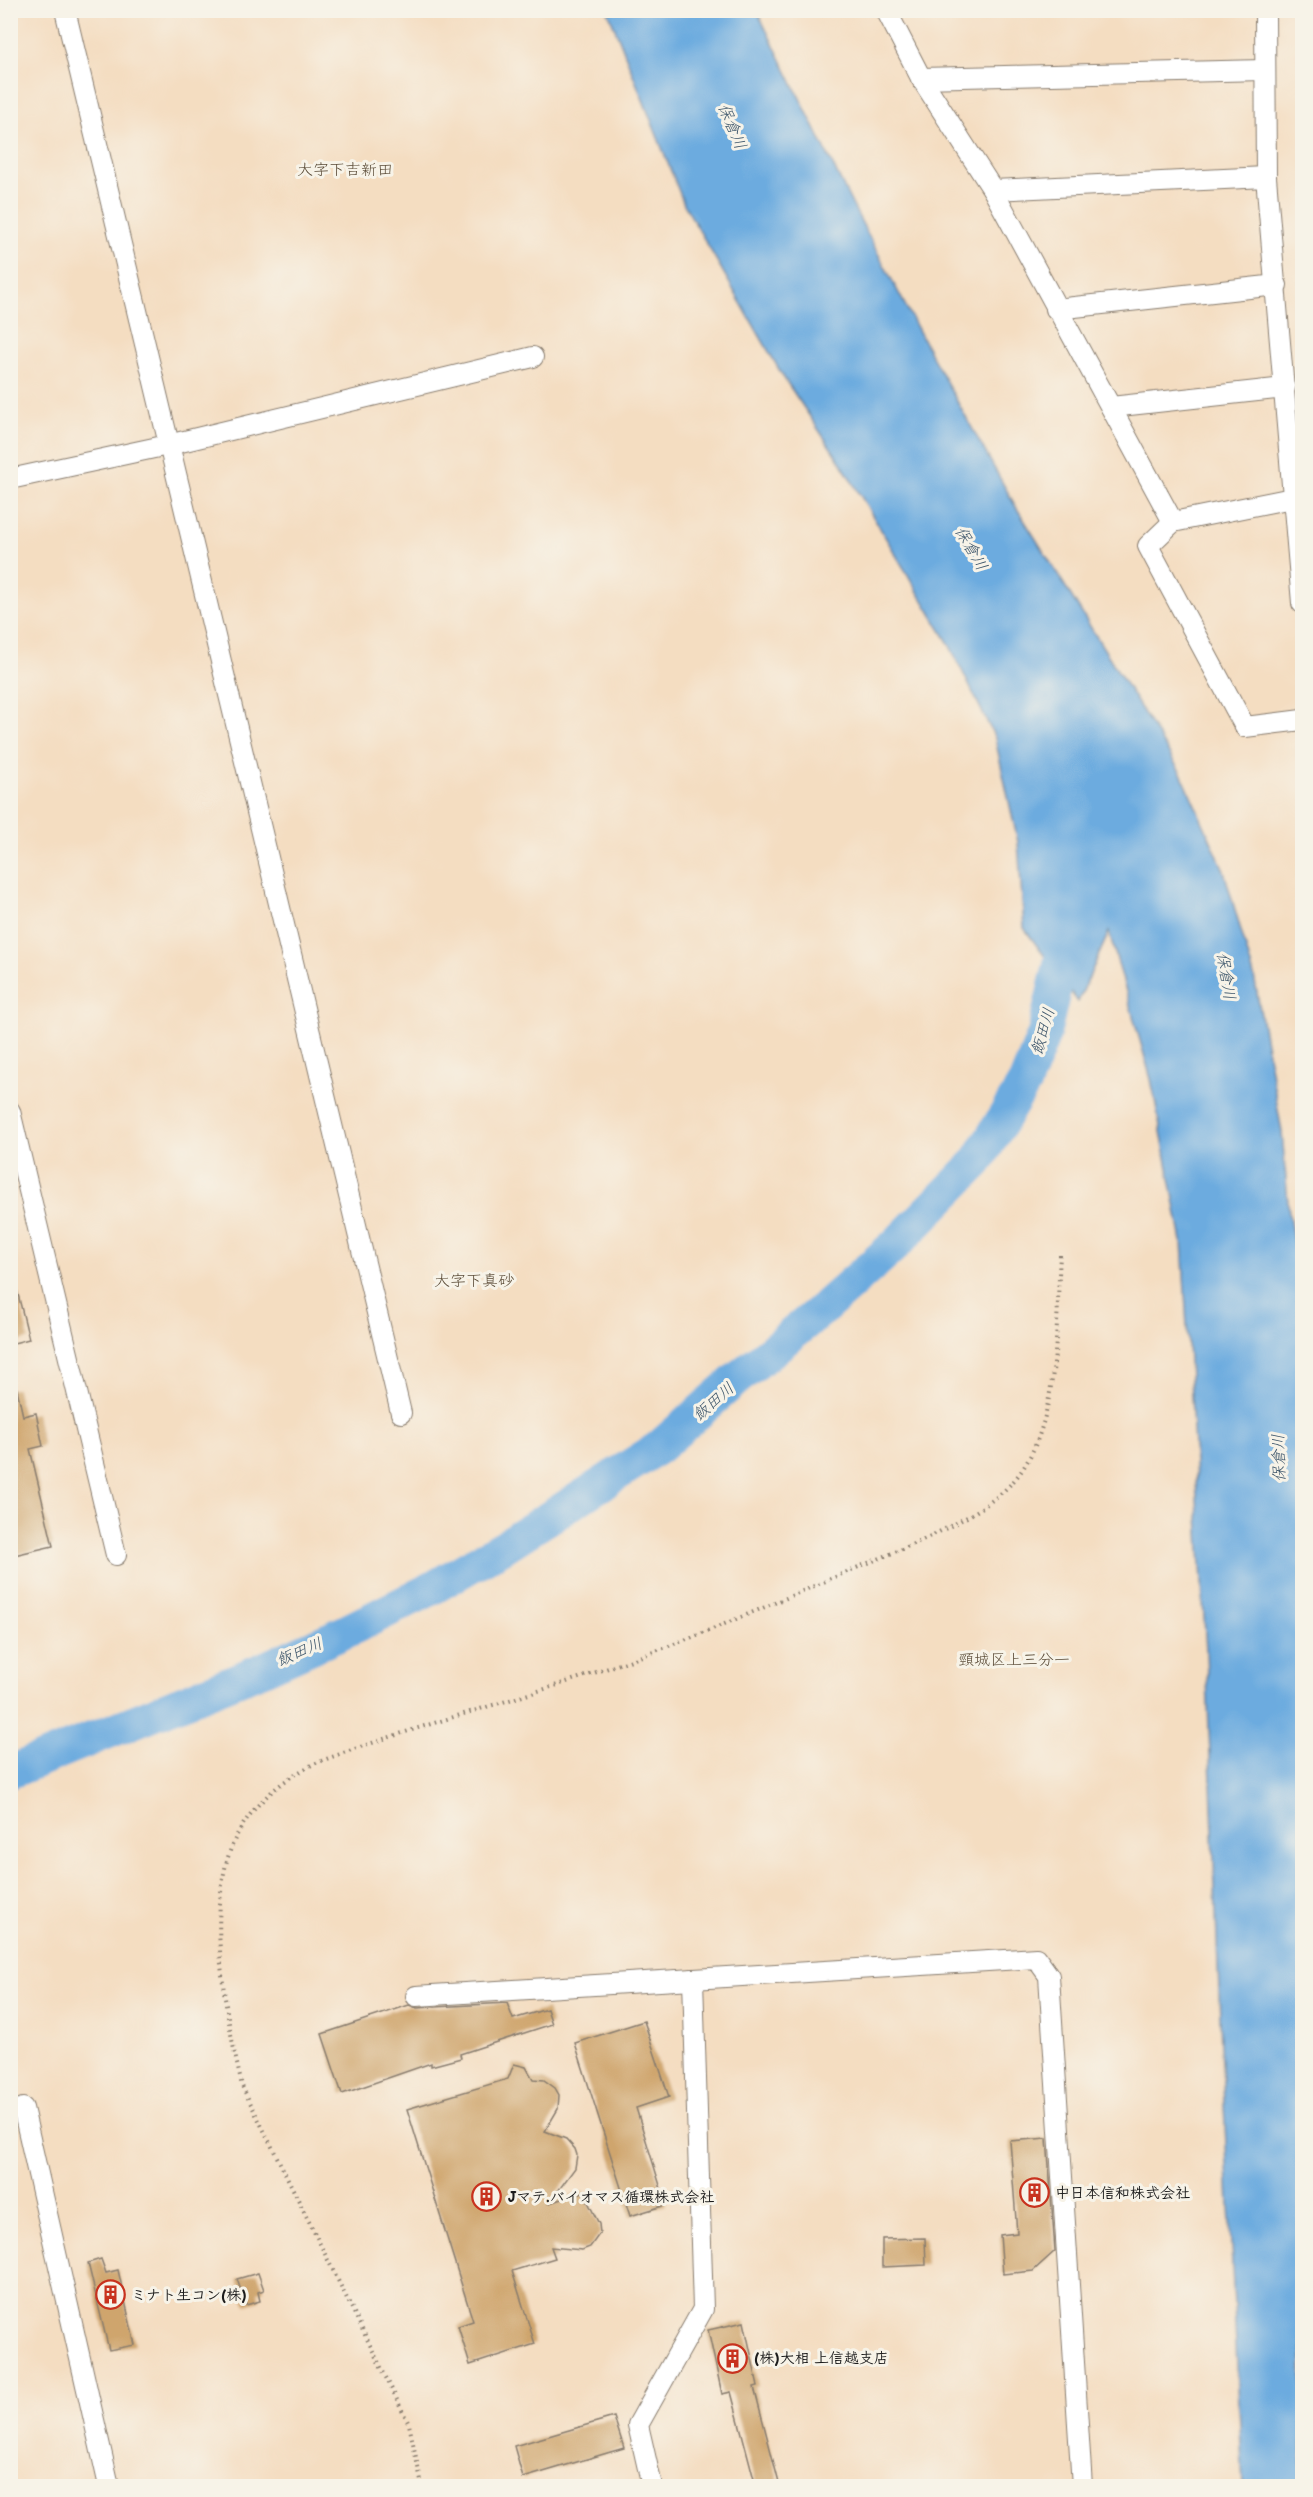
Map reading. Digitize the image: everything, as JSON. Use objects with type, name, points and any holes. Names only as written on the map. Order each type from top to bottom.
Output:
[{"type":"street","points":[[65,10],[400,1413]]},
{"type":"street","points":[[886,10],[921,78],[993,190],[1173,522]]},
{"type":"street","points":[[1265,10],[1266,177],[1285,388],[1298,497],[1302,603]]},
{"type":"street","points":[[921,78],[1264,70]]},
{"type":"street","points":[[993,190],[1266,177]]},
{"type":"street","points":[[1056,309],[1277,285]]},
{"type":"street","points":[[10,479],[168,445],[533,357]]},
{"type":"street","points":[[1111,407],[1285,388]]},
{"type":"street","points":[[1298,497],[1173,522],[1148,546],[1245,727],[1302,720]]},
{"type":"street","points":[[10,1111],[116,1555]]},
{"type":"street","points":[[416,1996],[1036,1958],[1049,1976],[1082,2487]]},
{"type":"street","points":[[652,2487],[638,2425],[703,2309],[693,1979]]},
{"type":"street","points":[[23,2108],[109,2487]]},
{"type":"path","points":[[422,2487],[409,2424],[242,2086],[221,1968],[219,1916],[225,1873],[237,1834],[267,1796],[292,1775],[315,1763],[615,1666],[894,1552],[948,1526],[989,1502],[1009,1487],[1022,1471],[1040,1435],[1051,1379],[1060,1255]]},
{"type":"water","name":"保倉川","points":[[608,11],[757,11],[853,206],[933,358],[1016,507],[1181,773],[1223,868],[1254,976],[1282,1132],[1289,1214],[1302,1298],[1300,1392],[1302,1427],[1302,2486],[1243,2486],[1221,2044],[1206,1651],[1182,1241],[1151,1079],[1109,932],[1078,1002],[1024,928],[1018,842],[995,738],[948,642],[841,463],[784,378],[684,204]]},
{"type":"building","points":[[16,1286],[29,1339],[10,1344],[10,1287]]},
{"type":"building","points":[[10,1389],[17,1389],[23,1416],[36,1413],[43,1446],[30,1449],[53,1546],[10,1556]]},
{"type":"building","points":[[507,2003],[513,2019],[547,2009],[552,2024],[460,2054],[461,2058],[431,2066],[431,2063],[342,2094],[322,2034],[409,2005],[417,2008]]},
{"type":"building","points":[[644,2021],[669,2097],[636,2108],[666,2205],[630,2216],[575,2043]]},
{"type":"building","points":[[514,2064],[526,2067],[533,2079],[544,2080],[555,2088],[559,2095],[558,2109],[545,2131],[566,2139],[577,2155],[575,2168],[549,2203],[583,2192],[599,2224],[600,2233],[590,2247],[582,2250],[551,2247],[555,2258],[512,2271],[535,2344],[470,2365],[458,2326],[473,2321],[407,2109],[508,2079]]},
{"type":"building","name":"中日本信和株式会社","points":[[1047,2138],[1055,2251],[1033,2271],[1003,2274],[1000,2235],[1017,2233],[1010,2141]]},
{"type":"building","points":[[925,2238],[926,2265],[882,2267],[882,2239]]},
{"type":"building","name":"ミナト生コン(株)","points":[[101,2259],[106,2273],[118,2270],[135,2345],[109,2350],[88,2263]]},
{"type":"building","points":[[258,2273],[264,2290],[258,2292],[260,2301],[246,2305],[237,2279]]},
{"type":"building","points":[[744,2322],[758,2386],[754,2387],[780,2487],[756,2487],[731,2392],[722,2394],[708,2330]]},
{"type":"building","points":[[614,2417],[624,2448],[523,2478],[514,2446]]},
{"type":"waterway","name":"飯田川","points":[[10,1772],[261,1670],[345,1632],[431,1589],[503,1547],[658,1448],[896,1244],[977,1162],[1025,1082],[1044,1034],[1068,929]]},
{"type":"place","name":"中日本信和株式会社","points":[[1034,2193]]},
{"type":"place","name":"Jマテ.バイオマス循環株式会社","points":[[487,2197]]},
{"type":"place","name":"ミナト生コン(株)","points":[[110,2295]]},
{"type":"place","name":"(株)大相 上信越支店","points":[[733,2358]]},
{"type":"district","name":"大字下吉新田","points":[[345,169]]},
{"type":"district","name":"大字下真砂","points":[[474,1280]]},
{"type":"district","name":"頸城区上三分一","points":[[1014,1659]]}]
